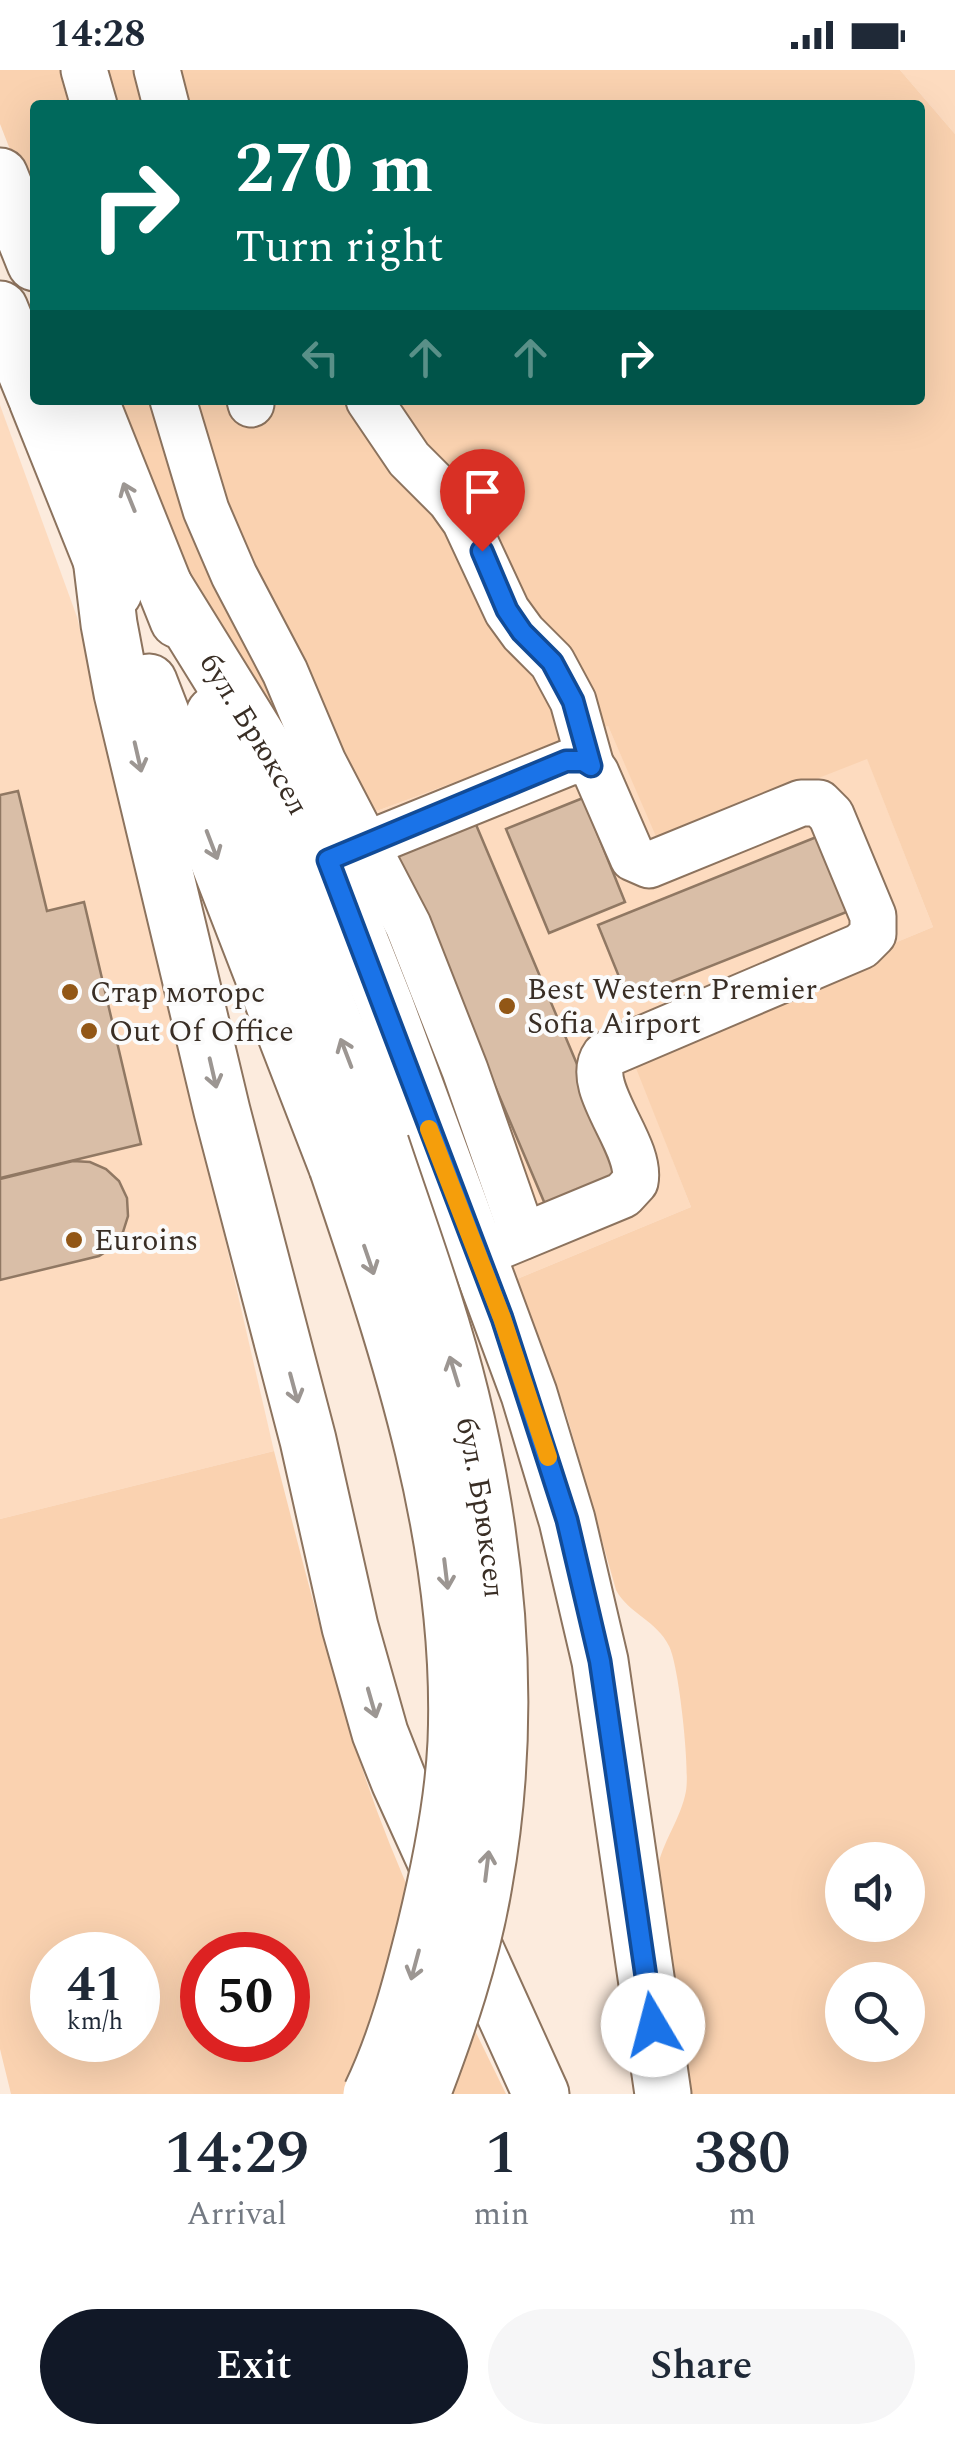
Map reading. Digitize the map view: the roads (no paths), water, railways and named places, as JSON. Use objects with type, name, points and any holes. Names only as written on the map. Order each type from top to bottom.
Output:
[{"type":"main road","points":[[1,178],[30,250]]},
{"type":"main road","name":"бул. Брюксел","points":[[0,309],[30,383]]},
{"type":"main road","name":"бул. Брюксел","points":[[39,405],[461,1396],[485,1513],[497,1608],[499,1752],[484,1884],[454,2008],[422,2094]]},
{"type":"main road","name":"бул. Брюксел","points":[[92,405],[165,587],[359,1156],[384,1306],[415,1412],[440,1523],[456,1698],[452,1777],[437,1879],[401,2015],[371,2094]]},
{"type":"main road","name":"бул. Брюксел","points":[[101,558],[109,624],[127,712],[222,1112],[308,1440],[365,1680],[399,1782],[541,2094]]},
{"type":"main road","name":"бул. Брюксел","points":[[165,587],[282,776],[347,853],[500,1246],[529,1394],[600,1661],[662,2094]]},
{"type":"lane","points":[[84,70],[93,100]]},
{"type":"lane","points":[[157,70],[165,100]]},
{"type":"lane","points":[[174,405],[206,510],[234,575],[285,672],[323,762],[347,853],[566,761],[583,761],[591,766]]},
{"type":"lane","points":[[372,405],[409,459],[465,521],[507,610],[522,632],[552,662],[573,701],[591,766],[633,858],[649,865],[801,803],[819,803],[831,815],[875,925],[868,941],[861,946],[605,1056],[600,1063],[600,1080],[635,1164],[635,1182],[623,1194],[500,1246]]},
{"type":"place","name":"Стар моторс","points":[[70,992]]},
{"type":"place","name":"Best Western Premier Sofia Airport","points":[[507,1006]]},
{"type":"place","name":"Out Of Office","points":[[89,1031]]},
{"type":"place","name":"Euroins","points":[[74,1240]]}]
